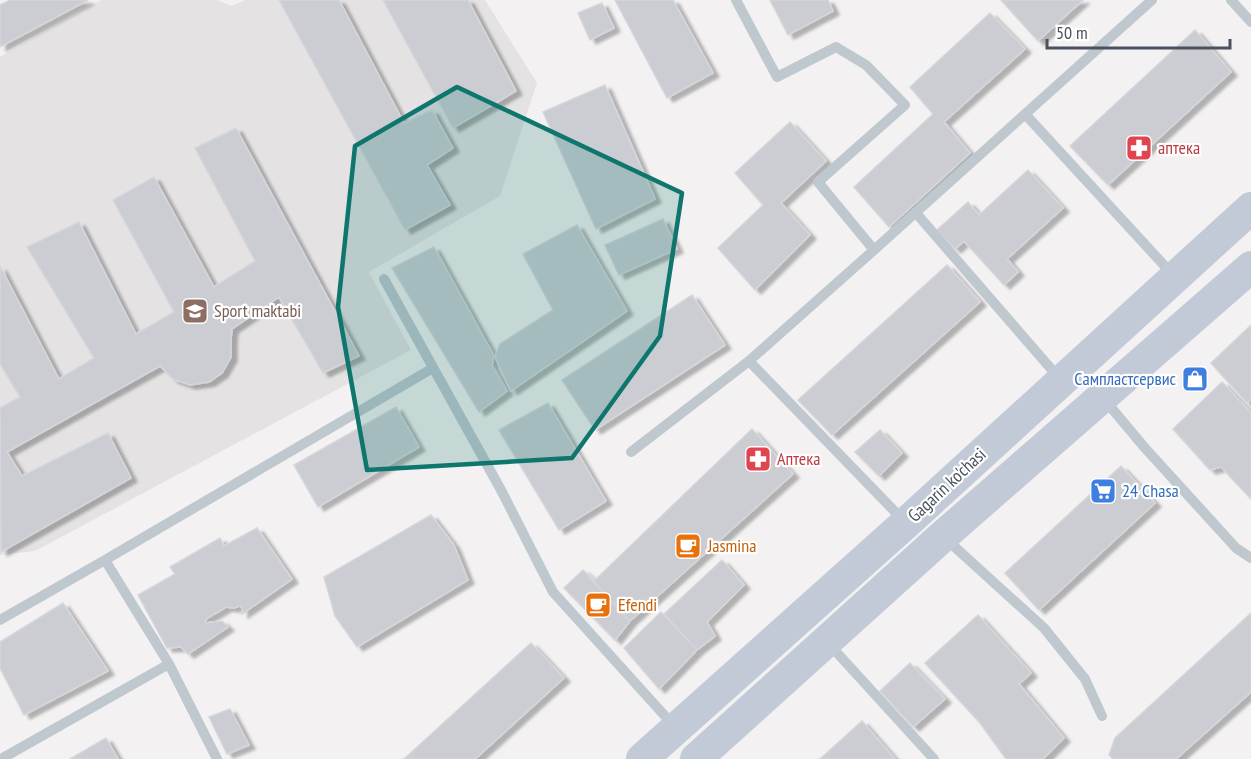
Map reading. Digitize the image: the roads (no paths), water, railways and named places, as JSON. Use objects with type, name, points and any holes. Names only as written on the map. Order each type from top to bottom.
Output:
[{"type":"main road","name":"Gagarin ko'chasi","points":[[642,759],[906,523],[1251,208]]},
{"type":"main road","name":"Gagarin ko'chasi","points":[[696,759],[943,536],[1251,267]]},
{"type":"lane","points":[[736,0],[777,76],[836,48],[866,65],[904,105],[819,182],[874,250]]},
{"type":"lane","points":[[631,452],[749,361],[1152,0]]},
{"type":"lane","points":[[1231,0],[1251,21]]},
{"type":"lane","points":[[1025,114],[1175,277]]},
{"type":"lane","points":[[916,213],[1061,380]]},
{"type":"lane","points":[[384,279],[501,490],[553,592],[676,728]]},
{"type":"lane","points":[[749,361],[906,523]]},
{"type":"lane","points":[[0,620],[433,368]]},
{"type":"lane","points":[[1102,397],[1236,548],[1251,558]]},
{"type":"lane","points":[[943,536],[1044,628],[1085,679],[1102,716]]},
{"type":"lane","points":[[105,560],[169,664],[217,759]]},
{"type":"lane","points":[[827,641],[934,759]]},
{"type":"lane","points":[[1,759],[169,664]]},
{"type":"place","name":"аптека","points":[[1139,148]]},
{"type":"place","name":"Sport maktabi","points":[[195,311]]},
{"type":"place","name":"Сампластсервис","points":[[1195,379]]},
{"type":"place","name":"Аптека","points":[[758,459]]},
{"type":"place","name":"24 Chasa","points":[[1103,491]]},
{"type":"place","name":"Jasmina","points":[[688,546]]},
{"type":"place","name":"Efendi","points":[[598,605]]}]
